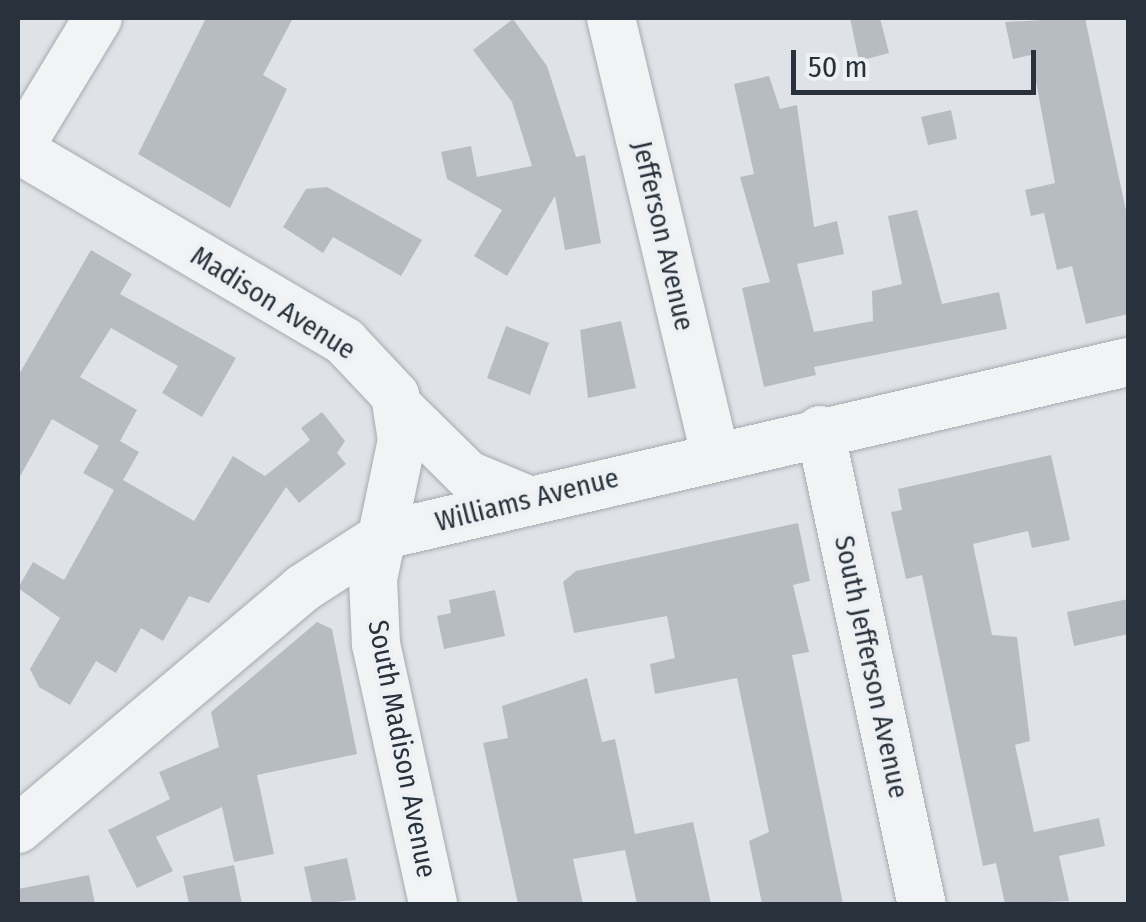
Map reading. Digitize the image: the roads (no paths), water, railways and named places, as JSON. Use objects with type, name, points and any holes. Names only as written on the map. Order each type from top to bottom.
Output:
[{"type":"street","points":[[18,150],[98,18]]},
{"type":"street","name":"Jefferson Avenue","points":[[611,18],[714,454]]},
{"type":"street","name":"Madison Avenue","points":[[18,150],[345,342],[403,411],[468,475],[528,500]]},
{"type":"street","name":"Williams Avenue","points":[[18,828],[304,588],[385,535],[714,454],[1128,362]]},
{"type":"street","points":[[385,535],[403,411]]},
{"type":"street","name":"South Jefferson Avenue","points":[[820,430],[922,904]]},
{"type":"street","name":"South Madison Avenue","points":[[385,535],[373,579],[376,644],[433,904]]}]
